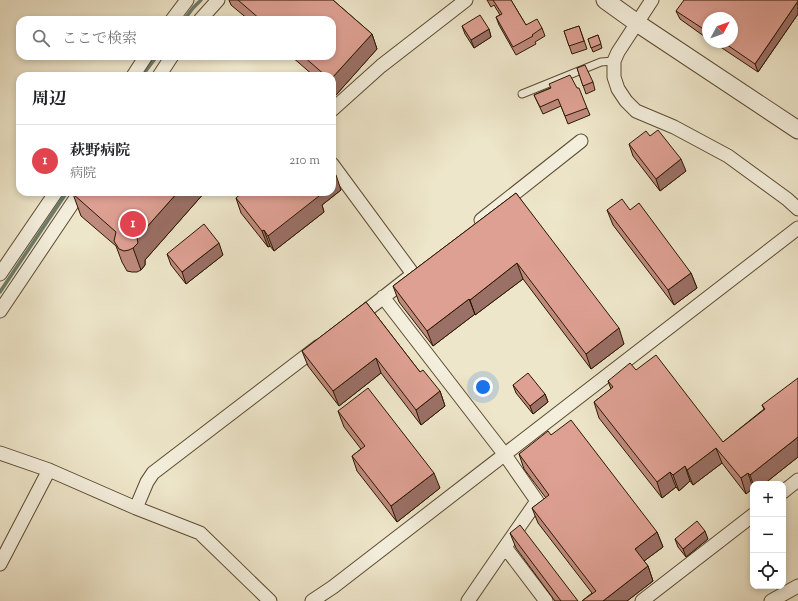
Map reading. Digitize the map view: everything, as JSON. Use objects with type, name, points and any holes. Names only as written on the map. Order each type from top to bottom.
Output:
[{"type":"street","points":[[175,16],[187,0]]},
{"type":"street","points":[[204,16],[218,0]]},
{"type":"street","points":[[336,106],[381,66],[466,0]]},
{"type":"street","points":[[606,0],[637,23],[798,130]]},
{"type":"street","points":[[652,0],[618,52],[614,61],[614,77],[618,89],[626,101],[636,112],[674,127],[728,156],[787,199],[798,209]]},
{"type":"street","points":[[136,72],[143,60]]},
{"type":"street","points":[[162,72],[169,60]]},
{"type":"street","points":[[469,229],[581,140]]},
{"type":"street","points":[[336,169],[416,271],[347,325]]},
{"type":"street","points":[[0,274],[53,196]]},
{"type":"street","points":[[0,311],[77,196]]},
{"type":"street","points":[[312,601],[505,455],[798,228]]},
{"type":"street","points":[[383,297],[505,455],[537,501],[468,601]]},
{"type":"street","points":[[136,508],[147,482],[153,473],[328,339]]},
{"type":"street","points":[[0,453],[49,470],[136,508],[200,533],[270,601]]},
{"type":"street","points":[[0,564],[49,470]]},
{"type":"street","points":[[786,490],[798,480]]},
{"type":"street","points":[[642,601],[750,517]]},
{"type":"street","points":[[505,547],[546,601]]},
{"type":"street","points":[[771,601],[798,586]]},
{"type":"lane","points":[[522,94],[601,62],[614,61]]},
{"type":"building","points":[[238,0],[333,0],[372,34],[336,74],[336,72],[321,72],[308,60],[336,60],[336,16],[256,16]]},
{"type":"building","points":[[493,0],[511,0],[526,25],[537,19],[542,28],[532,35],[533,36],[513,47],[496,17],[502,14]]},
{"type":"building","points":[[684,0],[798,0],[755,64],[732,48],[738,48],[738,12],[702,12],[702,28],[676,11]]},
{"type":"building","points":[[480,15],[489,29],[471,40],[462,26]]},
{"type":"building","points":[[579,26],[584,41],[569,46],[564,31]]},
{"type":"building","points":[[598,35],[601,44],[591,48],[588,39]]},
{"type":"building","points":[[585,65],[593,82],[583,86],[577,68]]},
{"type":"building","points":[[570,75],[577,88],[579,88],[587,108],[565,116],[558,99],[540,107],[534,95],[551,88],[549,84]]},
{"type":"building","points":[[658,130],[681,159],[656,179],[629,144],[646,131],[650,136]]},
{"type":"building","points":[[516,193],[619,328],[586,354],[517,263],[427,331],[393,286]]},
{"type":"building","points":[[75,196],[174,196],[137,238],[138,243],[133,248],[124,251],[119,249],[114,241],[116,232]]},
{"type":"building","points":[[238,196],[319,196],[268,236],[264,230],[262,231],[236,198]]},
{"type":"building","points":[[622,199],[630,210],[639,203],[691,273],[668,290],[607,210]]},
{"type":"building","points":[[204,224],[219,243],[182,272],[167,254]]},
{"type":"building","points":[[366,302],[420,372],[423,370],[440,391],[416,410],[376,358],[333,391],[302,351]]},
{"type":"building","points":[[656,355],[723,442],[765,409],[762,405],[798,378],[798,437],[750,475],[748,473],[741,478],[716,448],[687,470],[685,466],[673,475],[670,472],[657,482],[594,402],[613,387],[608,381],[630,363],[636,370]]},
{"type":"building","points":[[528,373],[545,394],[530,406],[513,385]]},
{"type":"building","points":[[368,388],[434,473],[391,506],[352,456],[365,446],[338,411]]},
{"type":"building","points":[[571,420],[657,532],[635,549],[648,566],[603,601],[582,601],[596,591],[532,508],[549,495],[519,454],[548,431],[551,435]]},
{"type":"building","points":[[697,521],[705,531],[683,549],[675,539]]},
{"type":"building","points":[[520,525],[578,601],[561,601],[510,533]]},
{"type":"waterway","points":[[187,16],[201,0]]},
{"type":"waterway","points":[[145,72],[154,60]]},
{"type":"waterway","points":[[0,292],[64,196]]},
{"type":"place","name":"萩野病院","points":[[133,224]]}]
